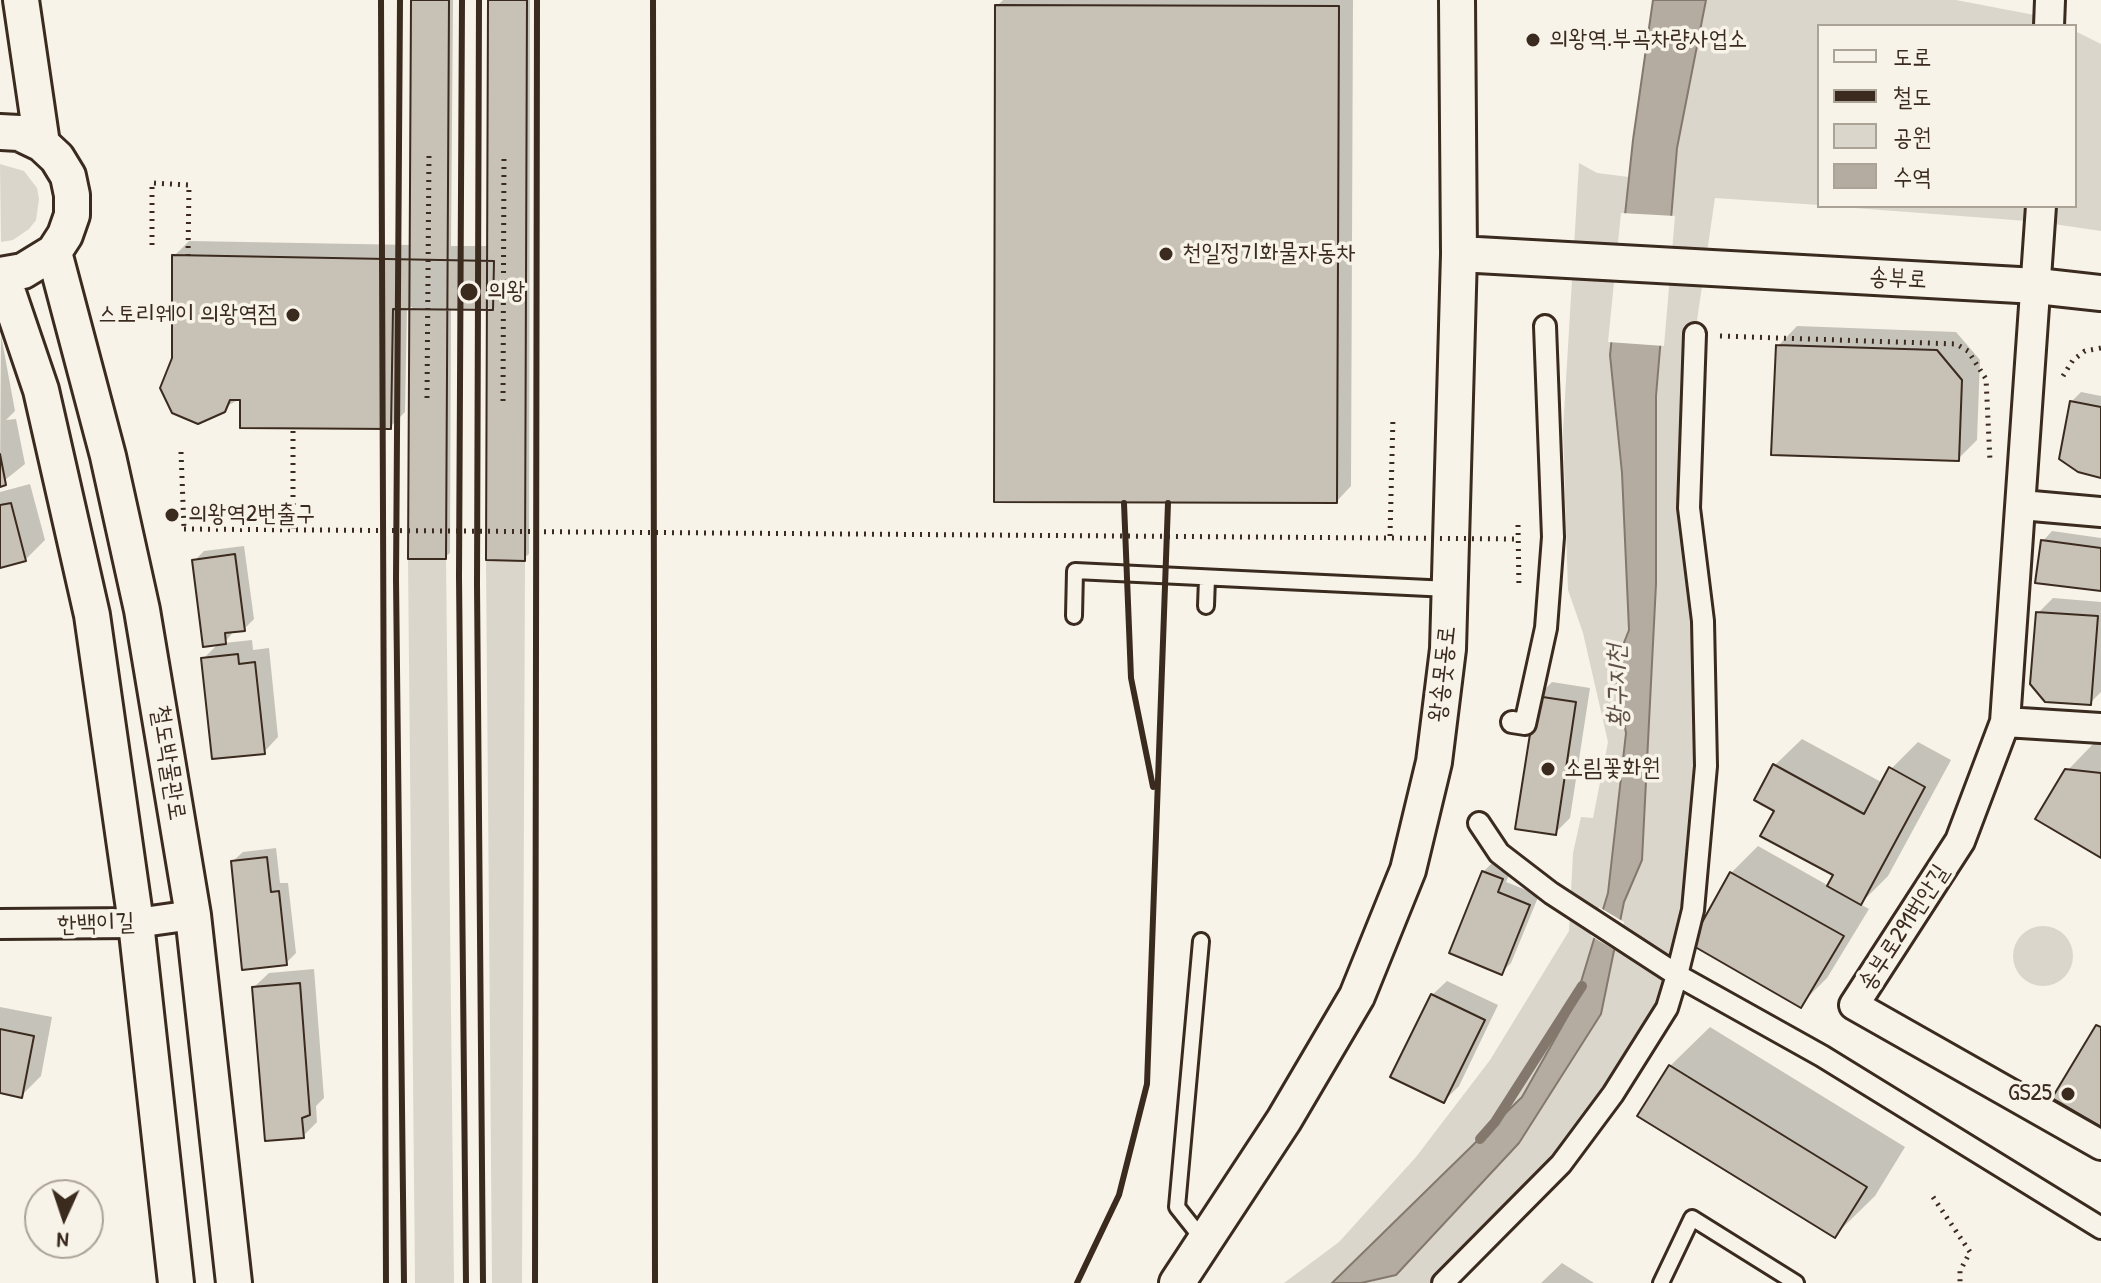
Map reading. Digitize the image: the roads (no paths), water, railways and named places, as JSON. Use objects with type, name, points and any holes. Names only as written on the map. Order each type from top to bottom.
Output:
[{"type":"street","points":[[21,0],[42,144]]},
{"type":"street","name":"왕송못동로","points":[[1177,1283],[1284,1120],[1357,996],[1408,870],[1434,762],[1448,649],[1450,589],[1459,254],[1457,0]]},
{"type":"street","points":[[2049,24],[2050,0]]},
{"type":"street","points":[[0,132],[19,133],[42,144],[57,158],[72,195],[72,215],[65,235],[54,252],[31,268],[1,275],[41,390],[64,477],[92,615],[136,923],[176,1283]]},
{"type":"street","name":"송부로291번안길","points":[[2041,208],[2005,722],[1960,841],[1854,1005],[2101,1145]]},
{"type":"street","name":"철도박물관로","points":[[54,252],[108,456],[142,610],[193,915],[234,1283]]},
{"type":"street","name":"송부로","points":[[1459,254],[2037,286],[2101,293]]},
{"type":"street","points":[[1512,722],[1525,724],[1546,628],[1553,537],[1545,326]]},
{"type":"street","points":[[1443,1283],[1561,1164],[1613,1094],[1667,1008],[1671,971],[1693,910],[1706,766],[1703,621],[1689,508],[1695,334]]},
{"type":"street","points":[[2021,505],[2101,512]]},
{"type":"street","points":[[2005,722],[2101,728]]},
{"type":"street","points":[[1479,823],[1499,853],[1551,893],[1671,971],[1822,1056],[2101,1228]]},
{"type":"street","name":"한백이길","points":[[0,924],[136,923],[193,915]]},
{"type":"lane","points":[[1074,616],[1075,571],[1450,589]]},
{"type":"lane","points":[[1206,606],[1207,578]]},
{"type":"lane","points":[[1201,941],[1177,1207],[1204,1241]]},
{"type":"lane","points":[[1661,1283],[1692,1218],[1796,1283]]},
{"type":"water","name":"황구지천","points":[[1653,0],[1706,0],[1677,148],[1656,396],[1656,584],[1642,860],[1624,902],[1601,1014],[1519,1143],[1396,1275],[1361,1283],[1332,1283],[1522,1097],[1574,1005],[1608,893],[1626,733],[1614,668],[1629,630],[1622,473],[1610,355],[1633,140]]},
{"type":"waterway","name":"황구지천","points":[[1480,1139],[1495,1122],[1582,986]]},
{"type":"railway","points":[[381,0],[386,1283]]},
{"type":"railway","points":[[400,0],[396,579],[404,1283]]},
{"type":"railway","points":[[462,0],[459,576],[466,1283]]},
{"type":"railway","points":[[479,0],[477,584],[483,1283]]},
{"type":"railway","points":[[535,1283],[537,0]]},
{"type":"railway","points":[[653,0],[655,1283]]},
{"type":"railway","points":[[1124,503],[1131,678],[1153,787]]},
{"type":"railway","points":[[1077,1283],[1119,1195],[1147,1084],[1168,503]]},
{"type":"place","name":"의왕역.부곡차량사업소","points":[[1533,40]]},
{"type":"place","name":"천일정기화물자동차","points":[[1166,254]]},
{"type":"place","name":"의왕","points":[[469,292]]},
{"type":"place","name":"스토리웨이 의왕역점","points":[[293,315]]},
{"type":"place","name":"의왕역2번출구","points":[[172,515]]},
{"type":"place","name":"소림꽃화원","points":[[1548,769]]},
{"type":"place","name":"GS25","points":[[2068,1094]]}]
